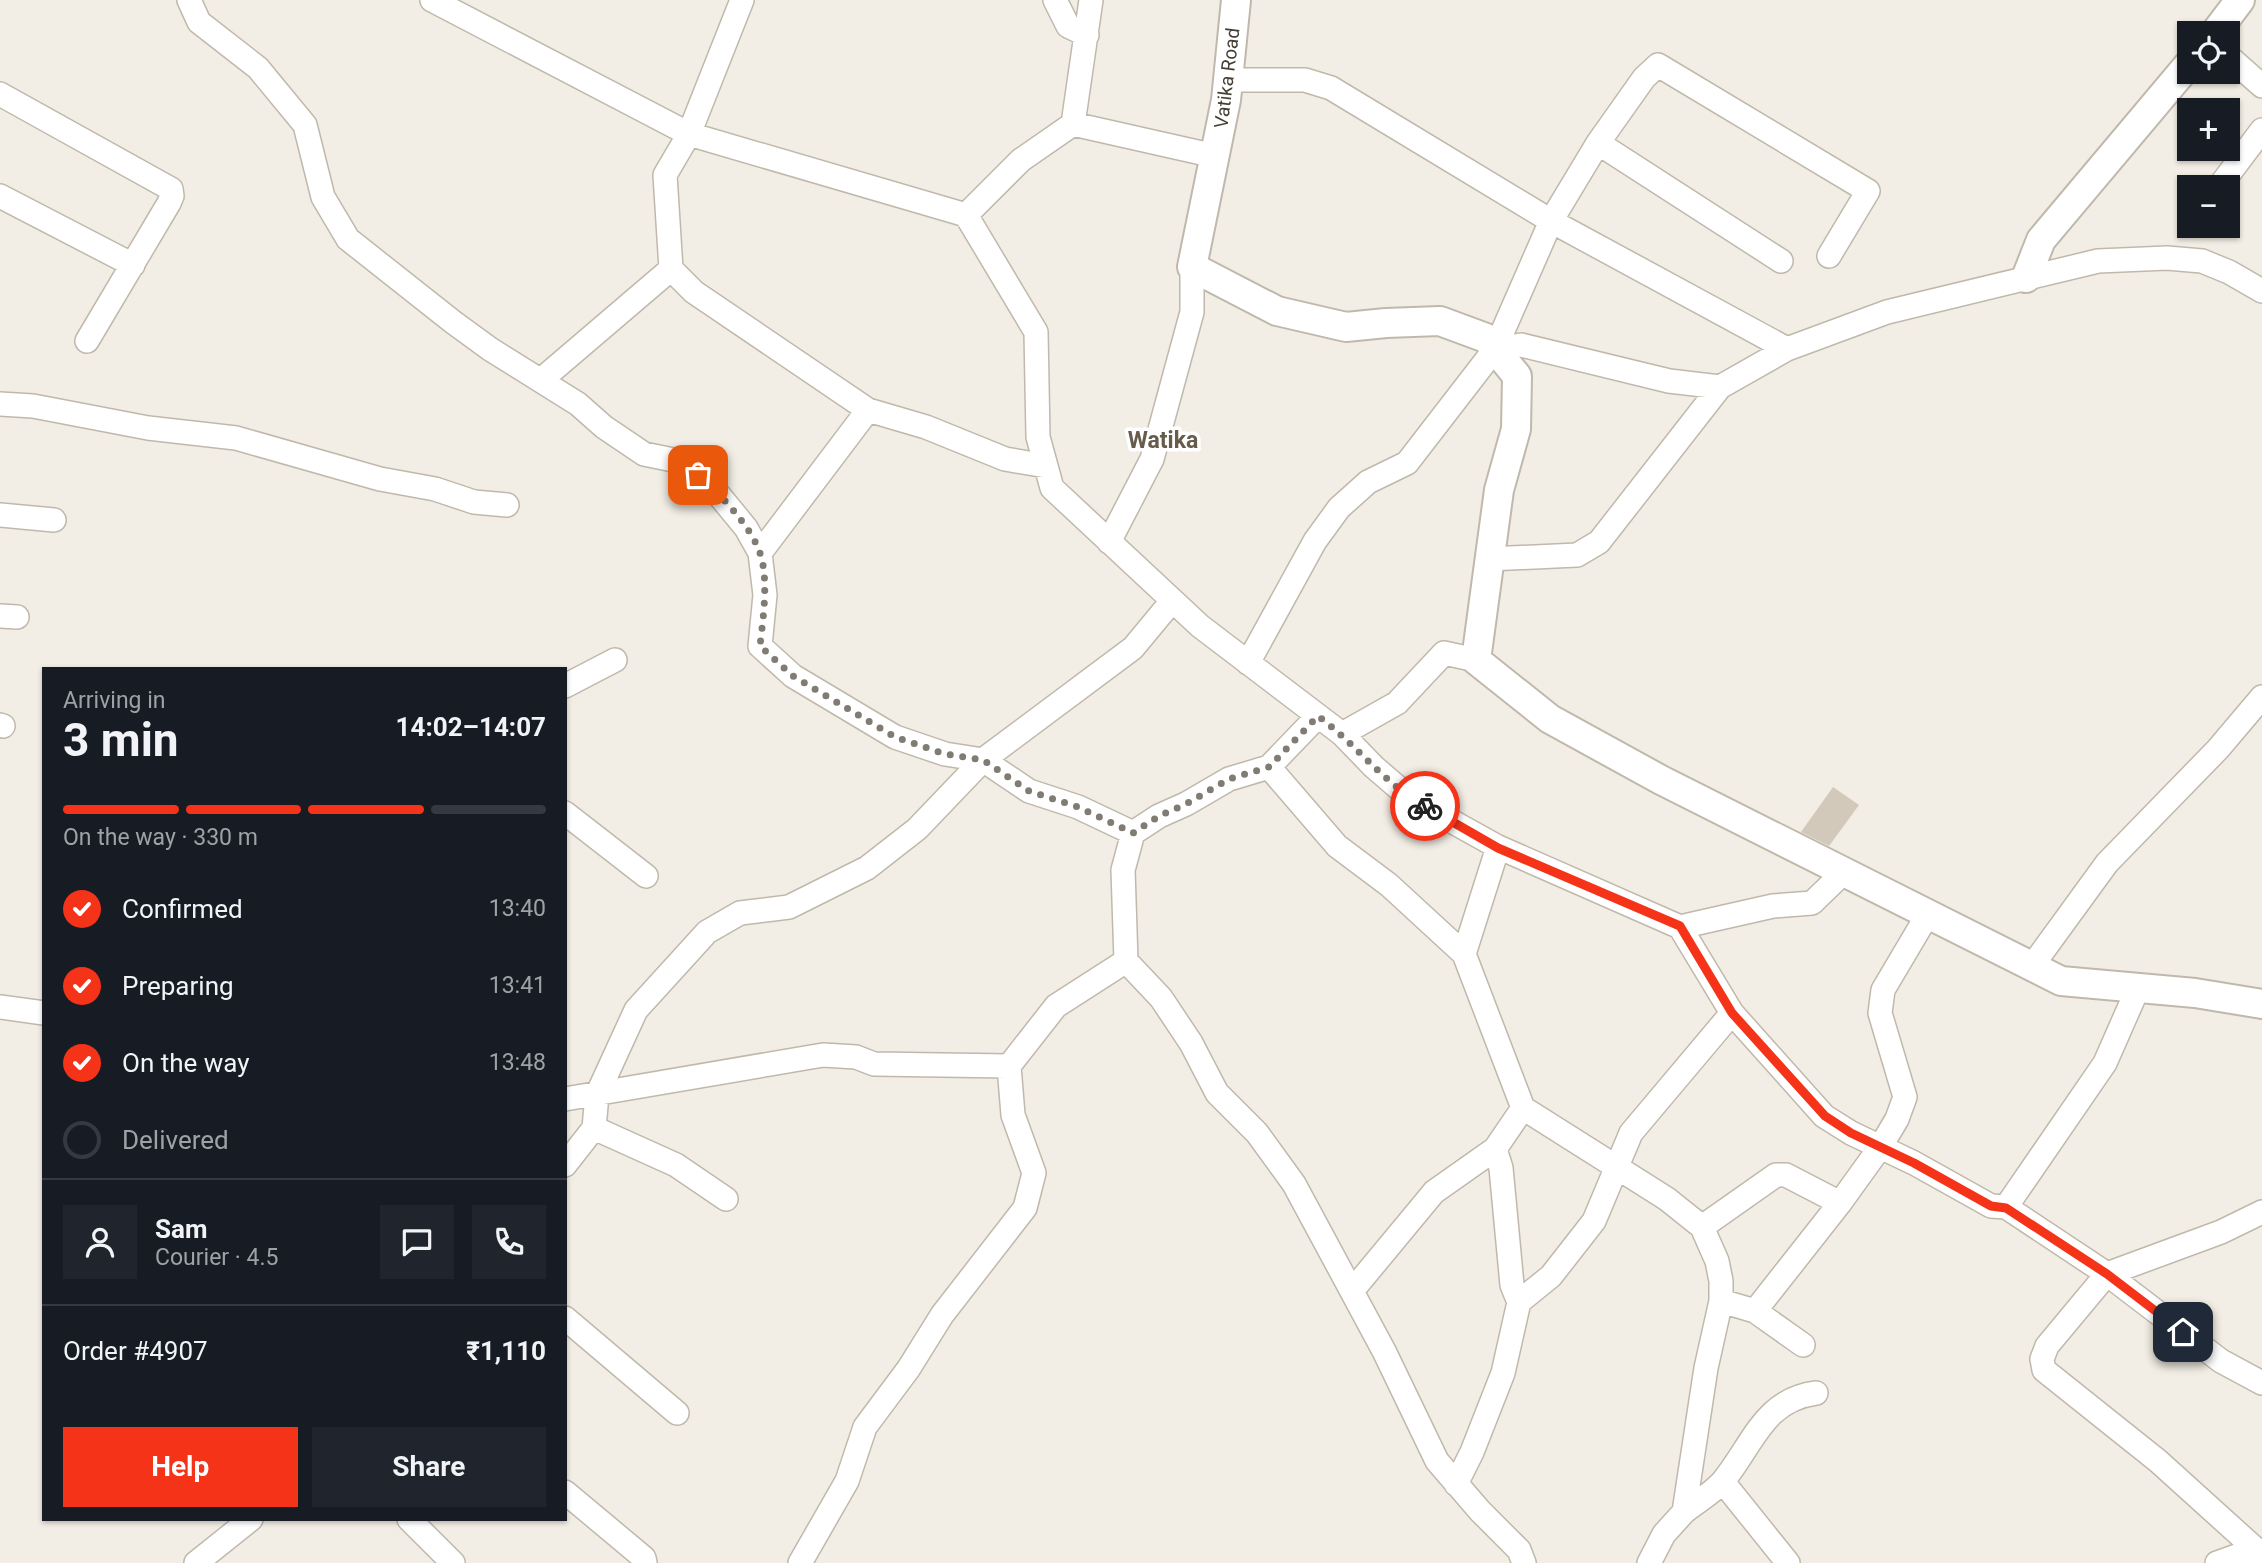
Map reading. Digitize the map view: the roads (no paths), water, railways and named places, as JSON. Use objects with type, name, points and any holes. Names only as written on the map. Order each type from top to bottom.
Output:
[{"type":"street","points":[[189,0],[199,22],[258,68],[305,125],[323,197],[348,239],[453,322],[490,349],[578,404],[604,427],[644,454],[683,462],[714,489],[746,528],[760,553],[765,595],[760,646],[793,676],[895,737],[945,754],[983,760],[1029,791],[1078,807],[1133,833]]},
{"type":"street","points":[[432,0],[690,134],[966,215],[1036,332],[1038,437],[1052,488],[1200,626],[1342,734],[1410,798],[1498,848],[1680,926],[1773,906],[1812,903],[1844,872]]},
{"type":"street","points":[[742,0],[690,134],[665,175],[671,270],[694,292],[868,410],[926,427],[1005,459],[1046,466]]},
{"type":"street","points":[[1055,0],[1068,26],[1087,35]]},
{"type":"street","points":[[966,215],[1021,160],[1073,124],[1091,0]]},
{"type":"street","name":"Vatika Road","points":[[1192,267],[1228,80],[1236,0]]},
{"type":"street","points":[[2224,21],[2240,0]]},
{"type":"street","points":[[1248,663],[1315,541],[1339,508],[1368,482],[1406,463],[1495,349],[1551,221],[1598,143],[1644,78],[1658,65],[1868,191],[1829,256]]},
{"type":"street","points":[[2240,67],[2262,86]]},
{"type":"street","points":[[2026,278],[2041,240],[2177,78]]},
{"type":"street","points":[[1228,80],[1305,80],[1331,88],[1551,221],[1787,349]]},
{"type":"street","points":[[0,94],[171,189],[169,204],[86,341]]},
{"type":"street","points":[[1073,124],[1215,156]]},
{"type":"street","points":[[2233,175],[2255,156],[2262,130]]},
{"type":"street","points":[[1598,143],[1781,261]]},
{"type":"street","points":[[0,196],[133,265]]},
{"type":"street","points":[[1489,559],[1577,555],[1599,542],[1720,387],[1787,349],[1887,312],[2098,261],[2166,258],[2202,261],[2230,272],[2262,290]]},
{"type":"street","points":[[1109,541],[1152,459],[1192,312],[1192,267],[1277,311],[1346,327],[1440,321],[1486,338],[1517,376],[1516,429],[1499,490],[1476,660]]},
{"type":"street","points":[[541,380],[671,270]]},
{"type":"street","points":[[1495,349],[1521,345],[1669,381],[1720,387]]},
{"type":"street","points":[[0,404],[33,406],[148,428],[236,438],[380,479],[435,489],[474,502],[507,505]]},
{"type":"street","points":[[760,553],[868,410]]},
{"type":"street","points":[[0,515],[54,520]]},
{"type":"street","points":[[567,1162],[594,1128],[597,1094],[636,1010],[707,932],[740,913],[789,907],[867,869],[917,830],[983,760],[1133,648],[1172,601]]},
{"type":"street","points":[[1342,734],[1397,703],[1444,653],[1476,660],[1550,719],[1661,780],[2061,981],[2195,993],[2262,1004]]},
{"type":"street","points":[[567,685],[615,660]]},
{"type":"street","points":[[2032,966],[2107,863],[2218,749],[2262,697]]},
{"type":"street","points":[[1318,716],[1269,767],[1229,779],[1133,833],[1123,870],[1126,961],[1161,998],[1191,1043],[1217,1093],[1257,1133],[1294,1184],[1384,1351],[1437,1461],[1519,1550],[1524,1563]]},
{"type":"street","points":[[1269,767],[1336,846],[1389,885],[1464,954],[1523,1108],[1667,1199],[1702,1227],[1717,1261],[1721,1301],[1706,1368],[1684,1512]]},
{"type":"street","points":[[567,815],[646,876]]},
{"type":"street","points":[[1464,954],[1498,848]]},
{"type":"street","points":[[1755,1311],[1840,1203],[1898,1119],[1905,1097],[1880,1013],[1883,990],[1928,914]]},
{"type":"street","points":[[1680,926],[1732,1013],[1825,1116],[1851,1133],[1881,1146],[1991,1206],[2006,1208],[2107,1274],[2221,1361],[2262,1383]]},
{"type":"street","points":[[800,1563],[847,1481],[865,1427],[909,1368],[942,1315],[1025,1209],[1034,1173],[1013,1115],[1009,1066],[1056,1006],[1126,961]]},
{"type":"street","points":[[2006,1208],[2105,1063],[2138,988]]},
{"type":"street","points":[[0,1007],[42,1013]]},
{"type":"street","points":[[1519,1302],[1550,1276],[1594,1221],[1631,1133],[1732,1013]]},
{"type":"street","points":[[567,1096],[597,1094],[823,1055],[856,1057],[874,1065],[1009,1066]]},
{"type":"street","points":[[1352,1291],[1434,1192],[1495,1149],[1523,1108]]},
{"type":"street","points":[[594,1128],[676,1165],[726,1199]]},
{"type":"street","points":[[1456,1484],[1503,1373],[1519,1302],[1512,1284],[1501,1168],[1495,1149]]},
{"type":"street","points":[[1702,1227],[1776,1175],[1786,1175],[1840,1203]]},
{"type":"street","points":[[2259,1552],[2158,1461],[2044,1370],[2042,1359],[2047,1346],[2107,1274],[2221,1232],[2262,1212]]},
{"type":"street","points":[[1721,1301],[1755,1311],[1803,1345]]},
{"type":"street","points":[[567,1320],[677,1413]]},
{"type":"street","points":[[1649,1563],[1664,1535],[1684,1512],[1723,1482],[1745,1446],[1778,1407],[1799,1395],[1816,1393]]},
{"type":"street","points":[[1723,1482],[1788,1563]]},
{"type":"street","points":[[567,1494],[644,1558],[645,1563]]},
{"type":"street","points":[[196,1563],[248,1521]]},
{"type":"street","points":[[411,1521],[453,1563]]},
{"type":"street","points":[[2217,1563],[2259,1552]]},
{"type":"district","name":"Watika","points":[[1163,440]]}]
